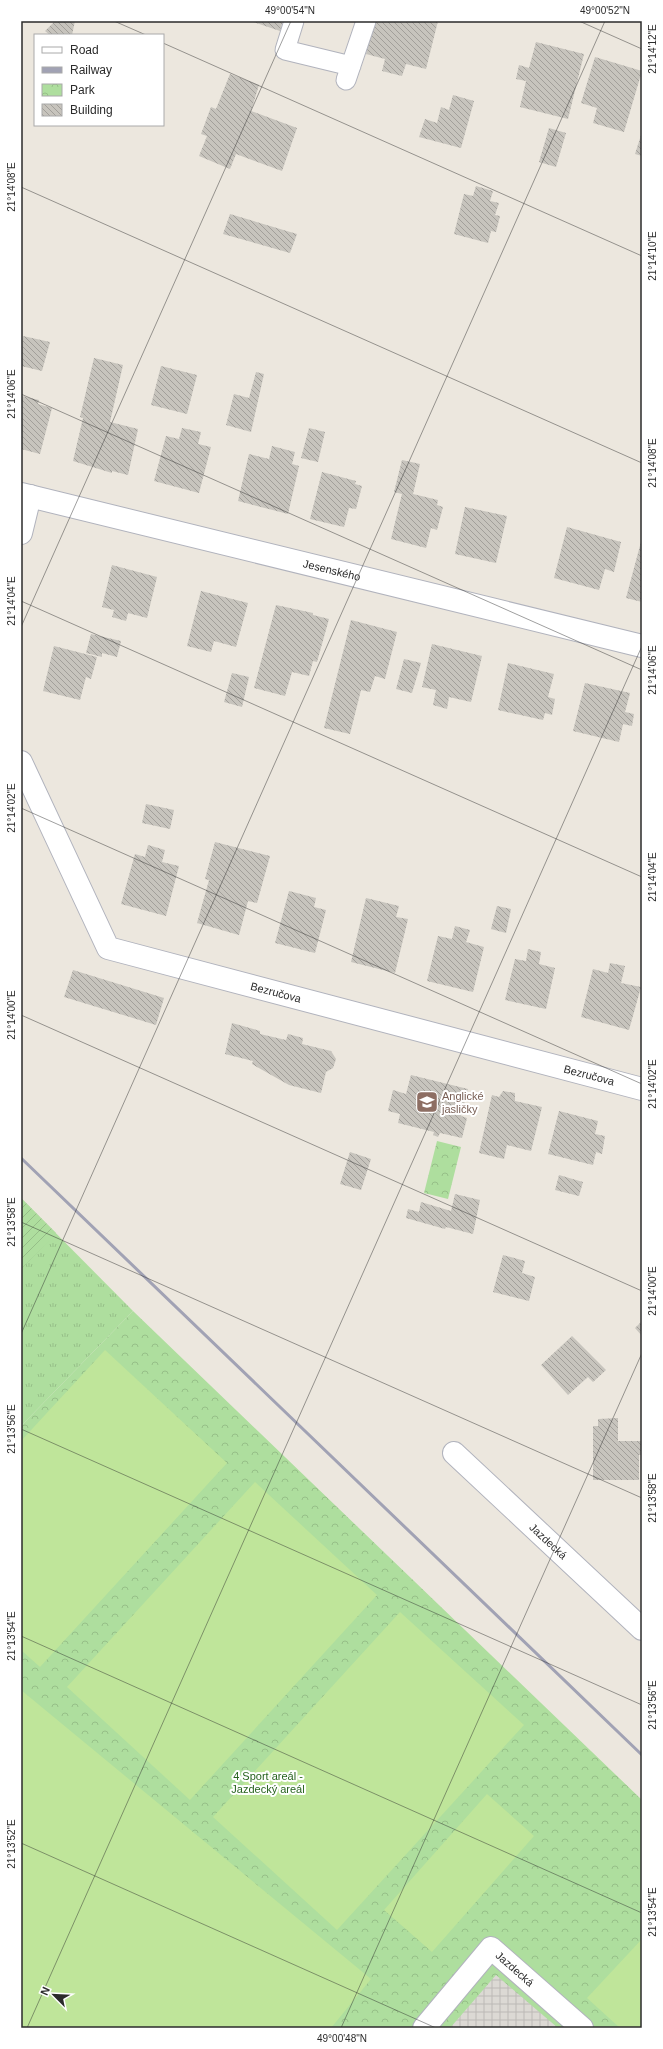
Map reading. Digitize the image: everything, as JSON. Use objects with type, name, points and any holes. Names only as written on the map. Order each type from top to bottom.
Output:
[{"type":"street","points":[[21,533],[25,495]]},
{"type":"street","name":"Jesenského","points":[[25,495],[642,646]]},
{"type":"street","name":"Bezručova","points":[[21,762],[108,948],[642,1089]]},
{"type":"street","name":"Jazdecká","points":[[454,1453],[642,1630]]},
{"type":"street","name":"Jazdecká","points":[[424,2028],[491,1948],[582,2028]]},
{"type":"lane","points":[[294,21],[285,50],[349,73],[366,21]]},
{"type":"green space","points":[[437,1141],[461,1147],[448,1199],[424,1193]]},
{"type":"green space","points":[[21,1198],[133,1311],[21,1426]]},
{"type":"green space","points":[[21,1198],[56,1233],[21,1269]]},
{"type":"green space","name":"4 Sport areál - Jazdecký areál","points":[[133,1311],[642,1800],[642,2028],[21,2028],[21,1426]]},
{"type":"green space","points":[[105,1350],[227,1463],[40,1667],[21,1650],[21,1441]]},
{"type":"green space","points":[[255,1482],[377,1595],[190,1800],[67,1687]]},
{"type":"green space","points":[[400,1612],[524,1725],[337,1930],[213,1817]]},
{"type":"green space","points":[[21,1690],[371,1979],[331,2028],[21,2028]]},
{"type":"green space","points":[[487,1794],[534,1836],[432,1952],[384,1910]]},
{"type":"green space","points":[[642,1939],[642,2028],[620,2028],[587,1998]]},
{"type":"shaded area","points":[[496,1975],[558,2028],[450,2028]]},
{"type":"building","points":[[55,21],[75,21],[72,34],[49,34],[45,31]]},
{"type":"building","points":[[250,21],[283,21],[280,31]]},
{"type":"building","points":[[374,21],[438,21],[426,69],[406,64],[402,76],[382,71],[385,59],[366,54]]},
{"type":"building","points":[[536,42],[584,54],[568,119],[520,107],[526,81],[516,79],[519,65],[529,68]]},
{"type":"building","points":[[595,57],[642,71],[624,132],[593,123],[597,108],[581,103]]},
{"type":"building","points":[[230,74],[259,85],[251,111],[297,128],[282,171],[236,154],[230,169],[199,156],[207,136],[201,134],[211,107],[216,109]]},
{"type":"building","points":[[453,95],[474,101],[461,148],[419,137],[425,119],[437,123],[441,107],[449,110]]},
{"type":"building","points":[[549,128],[566,133],[556,167],[539,162]]},
{"type":"building","points":[[642,132],[642,156],[635,154]]},
{"type":"building","points":[[476,186],[493,191],[490,201],[499,203],[495,215],[500,216],[496,232],[491,231],[488,243],[454,234],[464,194],[473,196]]},
{"type":"building","points":[[230,214],[297,234],[290,253],[223,234]]},
{"type":"building","points":[[23,336],[50,342],[42,371],[21,366]]},
{"type":"building","points":[[94,358],[123,365],[110,422],[138,429],[128,475],[112,471],[112,473],[73,461],[83,418],[80,417]]},
{"type":"building","points":[[161,366],[197,375],[187,414],[151,405]]},
{"type":"building","points":[[256,372],[264,374],[251,432],[226,425],[234,394],[249,398]]},
{"type":"building","points":[[22,396],[39,400],[38,404],[52,408],[40,454],[21,449]]},
{"type":"building","points":[[182,428],[201,432],[198,444],[211,447],[199,493],[154,481],[166,436],[179,439]]},
{"type":"building","points":[[309,428],[325,432],[318,462],[301,458]]},
{"type":"building","points":[[272,446],[295,452],[292,464],[299,466],[288,514],[238,501],[249,454],[269,459]]},
{"type":"building","points":[[402,460],[420,464],[413,494],[438,500],[437,505],[443,507],[437,530],[431,528],[426,548],[391,539],[402,494],[394,492]]},
{"type":"building","points":[[322,472],[356,481],[355,484],[362,486],[356,509],[349,508],[344,527],[310,519]]},
{"type":"building","points":[[465,507],[507,516],[496,563],[455,554]]},
{"type":"building","points":[[567,527],[621,542],[614,572],[605,569],[599,590],[554,578]]},
{"type":"building","points":[[642,538],[642,602],[626,598]]},
{"type":"building","points":[[112,565],[157,577],[147,618],[128,613],[126,621],[112,617],[114,610],[102,607]]},
{"type":"building","points":[[201,591],[248,603],[236,647],[214,641],[211,652],[187,646]]},
{"type":"building","points":[[276,605],[313,613],[313,615],[329,619],[317,662],[313,661],[309,676],[292,672],[285,696],[254,688]]},
{"type":"building","points":[[351,620],[397,632],[385,679],[375,676],[370,692],[361,690],[350,734],[324,728]]},
{"type":"building","points":[[91,634],[121,641],[117,657],[102,653],[102,657],[86,653]]},
{"type":"building","points":[[432,644],[482,656],[471,702],[449,697],[447,709],[433,705],[436,690],[422,687]]},
{"type":"building","points":[[54,646],[97,657],[91,679],[86,677],[80,700],[43,691]]},
{"type":"building","points":[[404,659],[421,663],[412,693],[396,689]]},
{"type":"building","points":[[508,663],[554,674],[548,697],[555,699],[552,715],[545,713],[543,720],[498,710]]},
{"type":"building","points":[[232,673],[249,677],[242,707],[224,702]]},
{"type":"building","points":[[585,683],[630,693],[625,712],[634,714],[632,726],[623,724],[619,742],[573,731]]},
{"type":"building","points":[[146,804],[174,810],[170,829],[142,823]]},
{"type":"building","points":[[215,842],[270,856],[257,903],[248,901],[239,935],[197,923],[209,880],[205,879]]},
{"type":"building","points":[[148,845],[165,850],[162,862],[179,866],[166,916],[121,904],[135,854],[145,857]]},
{"type":"building","points":[[289,891],[316,898],[314,907],[326,910],[315,953],[275,943]]},
{"type":"building","points":[[366,898],[399,906],[396,917],[408,919],[395,973],[351,962]]},
{"type":"building","points":[[497,906],[511,909],[506,933],[491,929]]},
{"type":"building","points":[[455,926],[470,930],[466,942],[484,947],[473,992],[427,981],[438,936],[452,939]]},
{"type":"building","points":[[528,949],[541,952],[539,964],[555,968],[546,1009],[505,1000],[515,959],[526,961]]},
{"type":"building","points":[[610,963],[625,966],[621,983],[641,987],[629,1030],[581,1017],[593,969],[608,973]]},
{"type":"building","points":[[73,970],[164,998],[156,1025],[64,997]]},
{"type":"building","points":[[232,1023],[260,1031],[260,1034],[286,1040],[288,1034],[303,1038],[302,1044],[331,1051],[336,1059],[333,1068],[326,1072],[321,1093],[289,1085],[252,1064],[253,1061],[225,1054]]},
{"type":"building","name":"Anglické jasličky","points":[[411,1075],[468,1089],[461,1116],[467,1118],[462,1138],[440,1133],[438,1137],[433,1135],[434,1132],[398,1123],[400,1114],[388,1111],[393,1090],[406,1094]]},
{"type":"building","points":[[503,1091],[515,1093],[515,1101],[542,1107],[531,1151],[507,1145],[504,1159],[479,1153],[492,1095],[499,1097]]},
{"type":"building","points":[[559,1111],[598,1121],[595,1134],[605,1136],[602,1154],[596,1152],[593,1165],[548,1154]]},
{"type":"building","points":[[350,1152],[371,1159],[361,1190],[340,1184]]},
{"type":"building","points":[[559,1175],[583,1182],[579,1196],[555,1190]]},
{"type":"building","points":[[455,1194],[480,1200],[473,1234],[446,1227],[445,1229],[406,1218],[408,1209],[419,1212],[421,1202],[451,1211]]},
{"type":"building","points":[[503,1255],[525,1261],[522,1273],[535,1277],[529,1301],[493,1292]]},
{"type":"building","points":[[642,1321],[642,1336],[635,1328]]},
{"type":"building","points":[[572,1336],[606,1370],[593,1382],[588,1377],[568,1395],[541,1365]]},
{"type":"building","points":[[618,1418],[618,1441],[642,1441],[642,1455],[639,1455],[639,1480],[593,1480],[593,1426],[598,1426],[598,1419]]},
{"type":"railway","points":[[21,1158],[642,1755]]},
{"type":"place","name":"Anglické jasličky","points":[[427,1102]]}]
